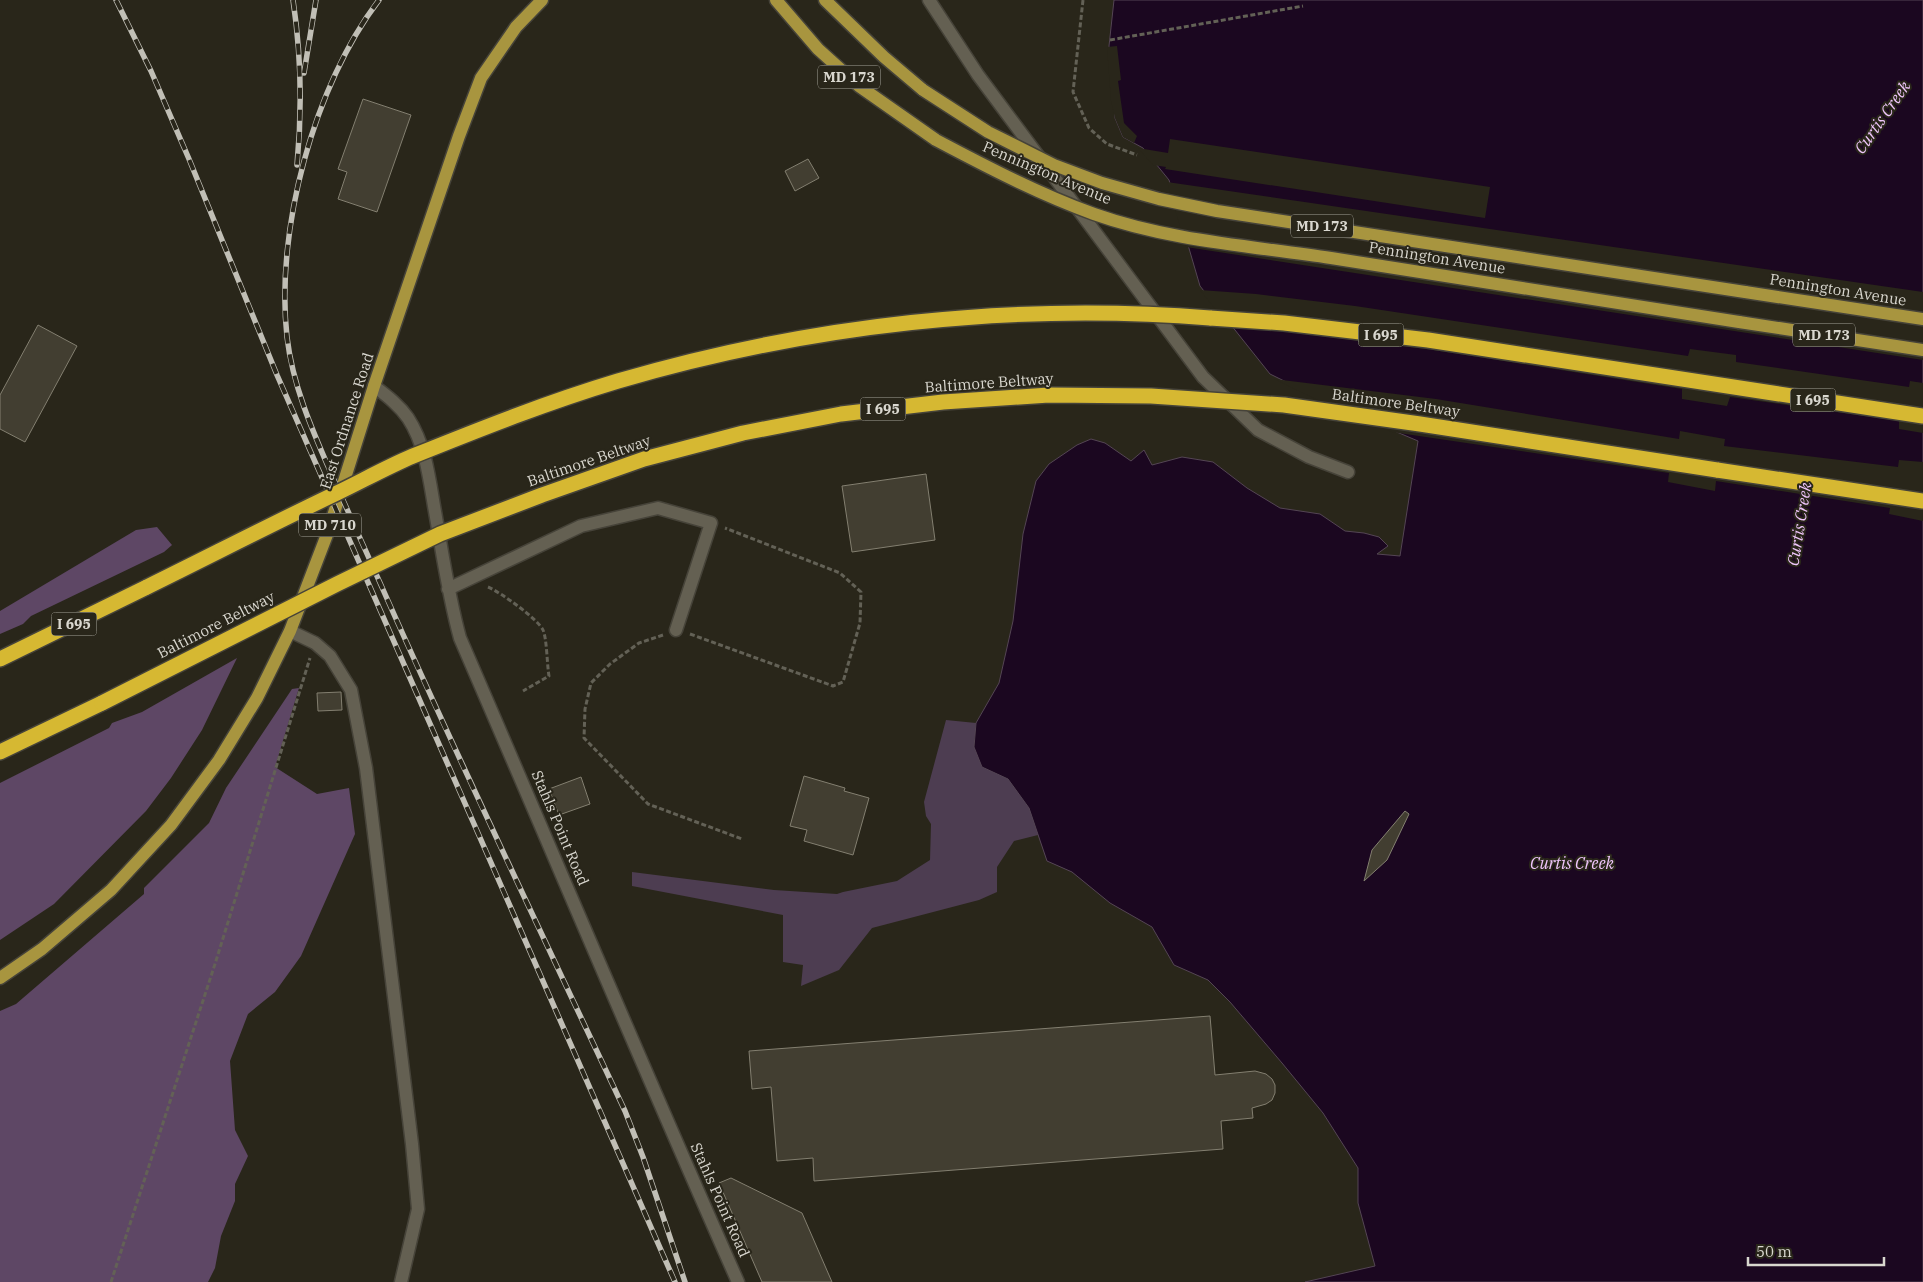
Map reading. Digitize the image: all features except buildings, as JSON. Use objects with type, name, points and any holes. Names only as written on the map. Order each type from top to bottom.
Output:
[{"type":"highway","name":"I 695","points":[[0,659],[410,458],[520,414],[618,381],[722,354],[826,334],[936,320],[1036,314],[1147,313],[1284,323],[1428,340],[1923,416]]},
{"type":"highway","name":"Baltimore Beltway","points":[[0,752],[431,538],[542,495],[644,459],[743,433],[841,414],[943,402],[1068,395],[1151,396],[1284,405],[1923,501]]},
{"type":"main road","name":"East Ordnance Road","points":[[0,978],[42,949],[111,890],[171,825],[219,760],[257,698],[305,596],[328,532],[374,386],[459,136],[481,78],[516,27],[542,0]]},
{"type":"main road","name":"Pennington Avenue","points":[[776,0],[818,49],[858,86],[936,140],[1043,193],[1095,214],[1153,231],[1212,242],[1291,252],[1923,350]]},
{"type":"main road","name":"Pennington Avenue","points":[[825,0],[884,57],[923,90],[988,132],[1054,164],[1102,184],[1159,200],[1217,211],[1923,319]]},
{"type":"street","points":[[929,0],[978,75],[1203,376],[1258,430],[1309,457],[1348,472]]},
{"type":"street","name":"Stahls Point Road","points":[[374,386],[396,403],[408,418],[420,442],[427,465],[450,604],[460,638],[644,1069],[738,1282]]},
{"type":"street","points":[[448,590],[581,526],[658,508],[711,523],[676,630]]},
{"type":"street","points":[[290,631],[315,643],[330,656],[352,690],[366,768],[411,1134],[418,1209],[401,1282]]},
{"type":"path","points":[[1083,0],[1073,92],[1089,128],[1107,144],[1137,156]]},
{"type":"path","points":[[1110,40],[1304,6]]},
{"type":"path","points":[[711,523],[840,573],[861,592],[860,624],[843,682],[833,686],[705,638],[676,630],[639,643],[610,664],[591,683],[585,709],[584,738],[648,804],[742,838]]},
{"type":"path","points":[[469,580],[497,590],[543,629],[549,676],[523,691]]},
{"type":"path","points":[[111,1282],[215,964],[315,643]]},
{"type":"shaded area","points":[[157,527],[172,545],[164,552],[31,616],[23,624],[0,634],[0,611],[136,530]]},
{"type":"shaded area","points":[[237,658],[202,730],[171,778],[146,811],[54,904],[0,940],[0,783],[109,728],[112,723],[142,712]]},
{"type":"shaded area","points":[[299,688],[275,767],[317,794],[349,788],[355,834],[301,956],[275,992],[248,1014],[230,1061],[235,1130],[248,1156],[235,1184],[235,1201],[221,1236],[215,1268],[208,1282],[0,1282],[0,1011],[16,1004],[144,894],[144,888],[209,823],[226,788],[292,689]]},
{"type":"shaded area","points":[[946,720],[976,723],[974,747],[1046,734],[1088,885],[1072,872],[1047,861],[1038,835],[1014,841],[997,867],[997,892],[979,900],[872,928],[839,970],[801,986],[803,965],[783,962],[783,915],[632,886],[632,872],[774,890],[837,894],[897,881],[930,860],[931,824],[926,816],[924,802]]},
{"type":"water","name":"Curtis Creek","points":[[1114,0],[1923,0],[1923,1282],[1305,1282],[1375,1266],[1358,1203],[1358,1168],[1323,1113],[1230,1002],[1208,980],[1174,965],[1152,927],[1110,903],[1072,872],[1047,861],[1029,808],[1008,779],[982,767],[974,747],[976,723],[999,683],[1013,621],[1023,534],[1036,481],[1049,464],[1077,445],[1091,439],[1105,443],[1131,461],[1144,450],[1152,465],[1182,457],[1213,462],[1247,488],[1280,508],[1320,514],[1345,531],[1379,537],[1388,546],[1377,554],[1400,556],[1418,441],[1333,405],[1270,374],[1200,286],[1169,180],[1143,148],[1123,137],[1115,118],[1109,46]]},
{"type":"pier","points":[[1117,46],[1121,80],[1118,81],[1124,123],[1137,136],[1134,143],[1123,137],[1115,118],[1111,101],[1107,47]]},
{"type":"pier","points":[[1170,139],[1490,187],[1485,218],[1165,169],[1166,167],[1153,165],[1138,148],[1168,153]]},
{"type":"pier","points":[[1167,182],[1923,292],[1923,360],[1186,247]]},
{"type":"pier","points":[[1200,290],[1256,294],[1355,306],[1688,356],[1690,349],[1736,355],[1736,362],[1909,387],[1910,381],[1923,383],[1923,433],[1899,429],[1899,421],[1730,397],[1727,406],[1682,399],[1682,389],[1433,350],[1229,326]]},
{"type":"pier","points":[[1274,379],[1436,399],[1679,439],[1680,431],[1725,439],[1724,446],[1898,467],[1899,460],[1923,462],[1923,521],[1889,514],[1890,508],[1716,481],[1715,491],[1668,482],[1669,473],[1392,432],[1332,407]]},
{"type":"railway","points":[[116,0],[151,71],[277,375],[675,1282]]},
{"type":"railway","points":[[293,0],[300,82],[300,124],[297,165]]},
{"type":"railway","points":[[304,73],[316,0]]},
{"type":"railway","points":[[379,0],[356,35],[336,74],[318,116],[304,161],[294,206],[287,252],[285,296],[287,337],[294,374],[299,393],[319,445],[440,717],[625,1111],[643,1157],[685,1282]]}]
